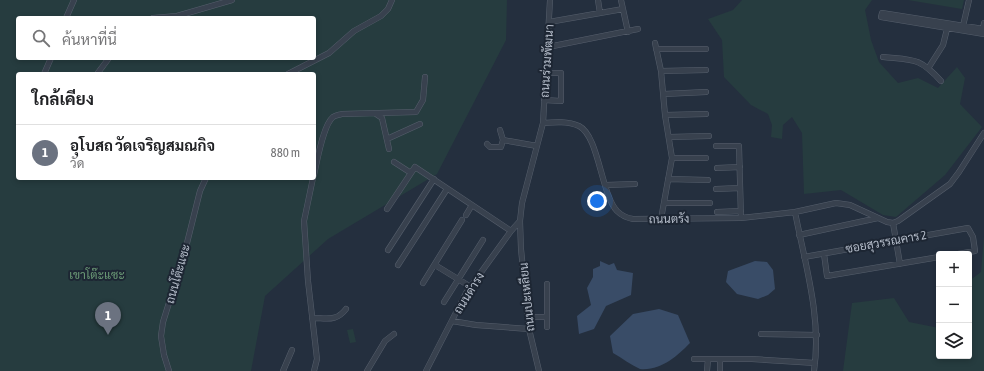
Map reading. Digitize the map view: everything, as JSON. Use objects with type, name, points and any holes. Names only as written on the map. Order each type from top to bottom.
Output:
[{"type":"street","points":[[67,16],[74,0]]},
{"type":"street","points":[[177,16],[232,0]]},
{"type":"street","points":[[316,60],[329,53],[354,31],[381,16],[388,9],[392,0]]},
{"type":"street","name":"ถนนร่วมพัฒนา","points":[[543,123],[550,22],[550,0]]},
{"type":"street","points":[[598,0],[600,13]]},
{"type":"street","points":[[621,0],[628,32]]},
{"type":"street","points":[[963,26],[969,0]]},
{"type":"street","points":[[550,22],[623,9]]},
{"type":"street","points":[[882,13],[948,26],[963,26],[984,31],[881,17],[882,13]]},
{"type":"street","points":[[984,23],[984,31]]},
{"type":"street","points":[[929,67],[944,44],[948,26]]},
{"type":"street","points":[[548,47],[638,29]]},
{"type":"street","points":[[661,219],[672,158],[661,71],[655,46],[706,49]]},
{"type":"street","points":[[883,57],[916,60],[929,67],[941,81]]},
{"type":"street","points":[[45,72],[49,60]]},
{"type":"street","points":[[98,72],[108,60]]},
{"type":"street","points":[[292,72],[315,60]]},
{"type":"street","points":[[661,71],[706,70]]},
{"type":"street","points":[[544,100],[561,101],[561,73],[546,73]]},
{"type":"street","points":[[316,168],[322,139],[334,116],[342,114],[416,112],[423,100],[425,77]]},
{"type":"street","points":[[664,94],[706,92]]},
{"type":"street","points":[[376,114],[382,118],[389,149]]},
{"type":"street","points":[[666,115],[706,114]]},
{"type":"street","name":"ถนนตรัง","points":[[543,123],[561,122],[580,126],[585,130],[594,148],[614,208],[622,216],[633,219],[741,218],[795,212],[829,204],[841,203],[892,223]]},
{"type":"street","points":[[520,222],[522,203],[543,123]]},
{"type":"street","points":[[387,139],[420,124]]},
{"type":"street","points":[[487,144],[490,147],[501,147],[503,140],[500,130]]},
{"type":"street","points":[[900,264],[892,223],[898,221],[950,184],[984,133]]},
{"type":"street","points":[[669,137],[709,136]]},
{"type":"street","points":[[503,140],[536,146]]},
{"type":"street","points":[[716,146],[739,146],[741,218]]},
{"type":"street","points":[[672,158],[706,158]]},
{"type":"street","points":[[394,162],[411,173]]},
{"type":"street","points":[[387,209],[415,167],[511,231]]},
{"type":"street","points":[[717,168],[740,167]]},
{"type":"street","points":[[388,250],[434,179]]},
{"type":"street","points":[[668,179],[708,180]]},
{"type":"street","name":"ถนนโต๊ะแซะ","points":[[169,371],[164,355],[161,336],[163,322],[184,255],[200,191],[205,180]]},
{"type":"street","points":[[313,180],[304,221],[308,281],[317,359],[314,371]]},
{"type":"street","points":[[606,185],[635,184]]},
{"type":"street","points":[[716,189],[740,188]]},
{"type":"street","points":[[398,266],[447,189]]},
{"type":"street","points":[[664,203],[710,203]]},
{"type":"street","points":[[466,215],[472,205]]},
{"type":"street","points":[[717,212],[741,211]]},
{"type":"street","points":[[795,212],[811,294],[817,335],[814,371]]},
{"type":"street","points":[[800,235],[878,218]]},
{"type":"street","points":[[423,283],[462,220]]},
{"type":"street","name":"ถนนดำรง","points":[[426,371],[471,287],[511,231],[520,222]]},
{"type":"street","name":"ถนนปะเหลียน","points":[[520,222],[521,249],[529,329],[539,371]]},
{"type":"street","name":"ซอยสุวรรณคาร 2","points":[[804,257],[968,228],[973,237],[975,251],[972,252]]},
{"type":"street","points":[[444,302],[483,240]]},
{"type":"street","points":[[824,254],[828,276],[936,258]]},
{"type":"street","points":[[435,265],[471,287]]},
{"type":"street","points":[[547,284],[547,327]]},
{"type":"street","points":[[312,318],[335,318],[341,315],[346,309]]},
{"type":"street","points":[[528,317],[546,317]]},
{"type":"street","points":[[452,321],[482,326],[529,329]]},
{"type":"street","points":[[367,371],[385,341],[394,334]]},
{"type":"street","points":[[761,334],[817,335]]},
{"type":"street","points":[[283,371],[292,350]]},
{"type":"street","points":[[694,359],[752,359],[815,363]]},
{"type":"street","points":[[707,371],[708,359]]},
{"type":"street","points":[[720,359],[720,371]]},
{"type":"green space","name":"เขาโต๊ะแซะ","points":[[0,0],[507,0],[506,40],[437,174],[328,239],[265,296],[251,371],[0,371]]},
{"type":"green space","points":[[742,0],[872,0],[865,10],[871,40],[879,62],[898,83],[918,78],[938,88],[957,67],[965,78],[960,104],[982,127],[945,175],[896,217],[883,215],[841,190],[804,194],[802,133],[792,117],[783,125],[782,139],[771,137],[772,125],[768,114],[751,105],[724,77],[722,40],[708,19],[733,10]]},
{"type":"green space","points":[[908,0],[964,0],[962,9]]},
{"type":"green space","points":[[984,236],[984,371],[843,371],[852,303],[894,298],[909,322],[936,327],[936,359],[972,359],[972,279],[981,272]]},
{"type":"green space","points":[[353,329],[356,342],[350,343],[347,330]]},
{"type":"water","points":[[600,261],[609,265],[614,263],[617,270],[633,273],[631,295],[606,306],[594,329],[579,334],[577,316],[591,305],[587,288],[593,277],[593,269],[600,266]]},
{"type":"water","points":[[755,261],[767,262],[773,270],[775,289],[768,295],[758,299],[737,294],[726,282],[728,271]]},
{"type":"water","points":[[659,309],[678,315],[690,343],[685,348],[668,362],[655,368],[648,369],[640,369],[633,366],[613,353],[610,336],[633,314]]},
{"type":"place","name":"อุโบสถ วัดเจริญสมณกิจ","points":[[108,335]]}]
